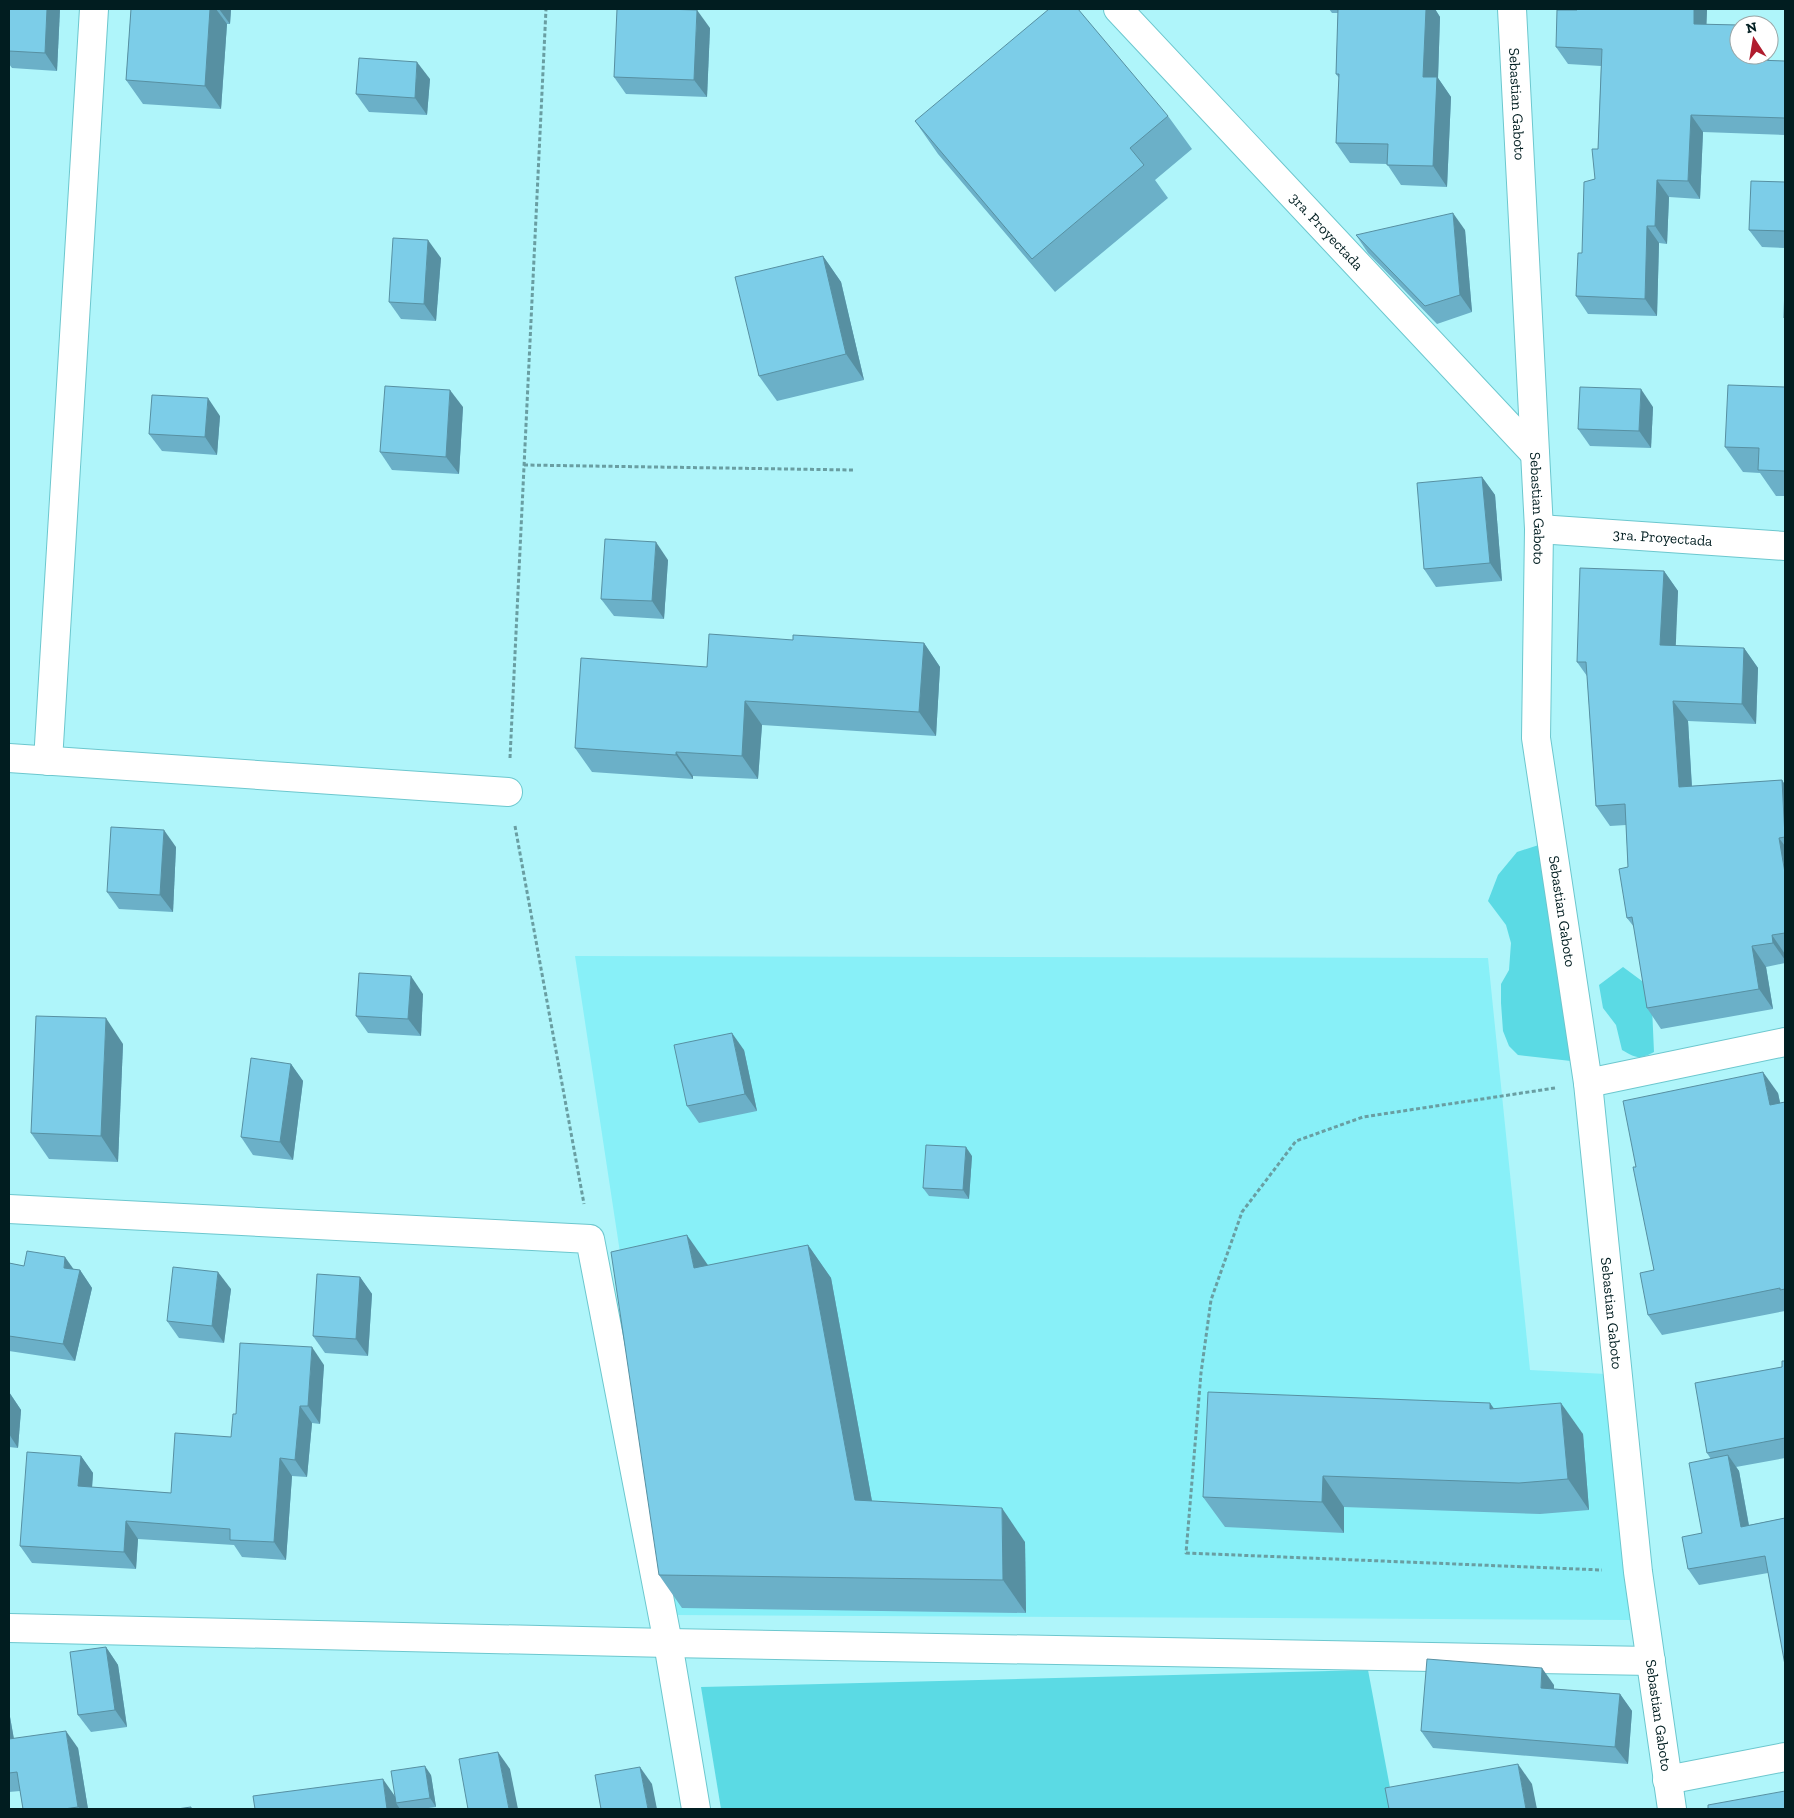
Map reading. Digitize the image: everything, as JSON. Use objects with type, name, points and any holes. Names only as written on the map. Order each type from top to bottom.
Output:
[{"type":"street","points":[[48,760],[94,9]]},
{"type":"street","name":"3ra. Proyectada","points":[[1118,9],[1536,454]]},
{"type":"street","name":"Sebastian Gaboto","points":[[1512,9],[1539,528],[1536,738],[1588,1083],[1638,1572],[1672,1809]]},
{"type":"street","name":"3ra. Proyectada","points":[[1539,528],[1785,546]]},
{"type":"street","points":[[9,758],[508,792]]},
{"type":"street","points":[[1588,1083],[1785,1042]]},
{"type":"street","points":[[9,1209],[590,1239],[668,1643],[696,1809]]},
{"type":"street","points":[[9,1628],[668,1643],[1651,1661]]},
{"type":"street","points":[[1667,1780],[1785,1757]]},
{"type":"path","points":[[546,9],[508,792],[590,1239]]},
{"type":"path","points":[[524,465],[852,470]]},
{"type":"path","points":[[1588,1083],[1363,1117],[1296,1141],[1242,1212],[1211,1300],[1201,1373],[1186,1553],[1638,1572]]},
{"type":"shaded area","points":[[1545,843],[1571,1061],[1518,1055],[1509,1046],[1503,1031],[1501,984],[1509,970],[1511,943],[1506,925],[1488,901],[1498,875],[1517,852]]},
{"type":"shaded area","points":[[575,956],[1488,958],[1530,1370],[1606,1374],[1631,1620],[675,1615]]},
{"type":"shaded area","points":[[1623,967],[1646,984],[1652,1007],[1654,1052],[1641,1057],[1622,1050],[1616,1025],[1603,1008],[1599,985]]},
{"type":"shaded area","points":[[1368,1670],[1394,1809],[721,1809],[701,1687]]},
{"type":"building","points":[[9,9],[47,9],[45,53],[9,51]]},
{"type":"building","points":[[131,9],[210,9],[205,86],[126,80]]},
{"type":"building","points":[[617,9],[697,10],[694,80],[614,77]]},
{"type":"building","points":[[1049,9],[1078,9],[1168,116],[1130,148],[1144,165],[1032,259],[915,121]]},
{"type":"building","points":[[1338,9],[1426,9],[1423,77],[1437,77],[1433,166],[1387,165],[1388,144],[1336,143],[1339,74],[1336,74]]},
{"type":"building","points":[[1694,9],[1694,24],[1729,25],[1729,65],[1779,65],[1779,61],[1785,61],[1785,118],[1691,115],[1688,181],[1657,180],[1655,226],[1647,226],[1645,299],[1576,296],[1578,253],[1582,253],[1584,182],[1595,179],[1592,149],[1598,149],[1602,49],[1556,47],[1557,10]]},
{"type":"building","points":[[359,58],[417,62],[415,98],[356,94]]},
{"type":"building","points":[[1751,181],[1785,182],[1785,231],[1749,230]]},
{"type":"building","points":[[1453,213],[1460,295],[1425,306],[1356,235]]},
{"type":"building","points":[[393,238],[428,240],[424,304],[389,302]]},
{"type":"building","points":[[823,256],[846,354],[759,376],[735,277]]},
{"type":"building","points":[[1785,282],[1785,318],[1784,318]]},
{"type":"building","points":[[1728,385],[1785,387],[1785,471],[1758,470],[1759,448],[1725,447]]},
{"type":"building","points":[[385,386],[450,390],[446,457],[380,452]]},
{"type":"building","points":[[1580,387],[1641,389],[1639,431],[1578,429]]},
{"type":"building","points":[[152,395],[208,398],[205,437],[149,434]]},
{"type":"building","points":[[1482,477],[1490,563],[1424,569],[1417,483]]},
{"type":"building","points":[[605,539],[656,542],[652,601],[601,599]]},
{"type":"building","points":[[1580,568],[1664,571],[1660,645],[1744,648],[1742,704],[1673,701],[1679,787],[1782,780],[1785,837],[1779,838],[1785,873],[1785,933],[1772,935],[1773,943],[1752,946],[1759,989],[1647,1008],[1632,917],[1627,918],[1619,869],[1628,867],[1625,804],[1596,806],[1586,662],[1577,662]]},
{"type":"building","points":[[709,634],[793,640],[793,635],[924,643],[919,712],[745,701],[742,756],[676,752],[676,755],[575,748],[581,658],[707,667]]},
{"type":"building","points":[[111,827],[164,830],[160,895],[107,892]]},
{"type":"building","points":[[359,973],[411,976],[408,1019],[356,1016]]},
{"type":"building","points":[[36,1016],[106,1018],[101,1136],[31,1133]]},
{"type":"building","points":[[732,1033],[745,1094],[687,1106],[674,1045]]},
{"type":"building","points":[[251,1058],[291,1064],[280,1142],[241,1137]]},
{"type":"building","points":[[1763,1072],[1770,1105],[1785,1102],[1785,1289],[1780,1290],[1780,1288],[1648,1315],[1640,1273],[1654,1270],[1633,1167],[1636,1167],[1623,1101]]},
{"type":"building","points":[[926,1145],[966,1147],[963,1190],[923,1188]]},
{"type":"building","points":[[687,1235],[694,1268],[808,1245],[855,1500],[1002,1508],[1003,1580],[659,1575],[611,1252]]},
{"type":"building","points":[[27,1251],[65,1257],[64,1268],[80,1270],[63,1344],[9,1336],[9,1263],[24,1266]]},
{"type":"building","points":[[173,1267],[218,1272],[212,1326],[167,1321]]},
{"type":"building","points":[[317,1274],[360,1277],[356,1339],[313,1336]]},
{"type":"building","points":[[240,1343],[312,1347],[308,1406],[300,1406],[295,1460],[280,1458],[274,1542],[230,1540],[230,1529],[126,1521],[124,1552],[20,1546],[27,1452],[81,1456],[78,1486],[171,1493],[175,1433],[231,1437],[233,1414],[236,1414]]},
{"type":"building","points":[[1782,1361],[1785,1361],[1785,1438],[1707,1453],[1695,1383],[1782,1367]]},
{"type":"building","points":[[1208,1392],[1490,1403],[1490,1409],[1561,1403],[1568,1479],[1519,1483],[1323,1476],[1322,1502],[1203,1497]]},
{"type":"building","points":[[1728,1455],[1741,1527],[1785,1518],[1785,1665],[1765,1556],[1688,1569],[1682,1537],[1702,1533],[1689,1463]]},
{"type":"building","points":[[106,1647],[115,1710],[78,1715],[70,1652]]},
{"type":"building","points":[[1427,1659],[1542,1668],[1541,1688],[1620,1694],[1615,1747],[1421,1731]]},
{"type":"building","points":[[66,1731],[78,1807],[23,1809],[17,1772],[9,1773],[9,1739]]},
{"type":"building","points":[[498,1752],[509,1809],[468,1809],[459,1759]]},
{"type":"building","points":[[1518,1764],[1526,1809],[1389,1809],[1385,1788]]},
{"type":"building","points":[[425,1766],[430,1798],[396,1803],[391,1771]]},
{"type":"building","points":[[640,1767],[648,1809],[601,1809],[595,1775]]},
{"type":"building","points":[[383,1779],[387,1809],[255,1809],[253,1796]]},
{"type":"building","points":[[1785,1791],[1785,1809],[1708,1809],[1708,1805]]}]
